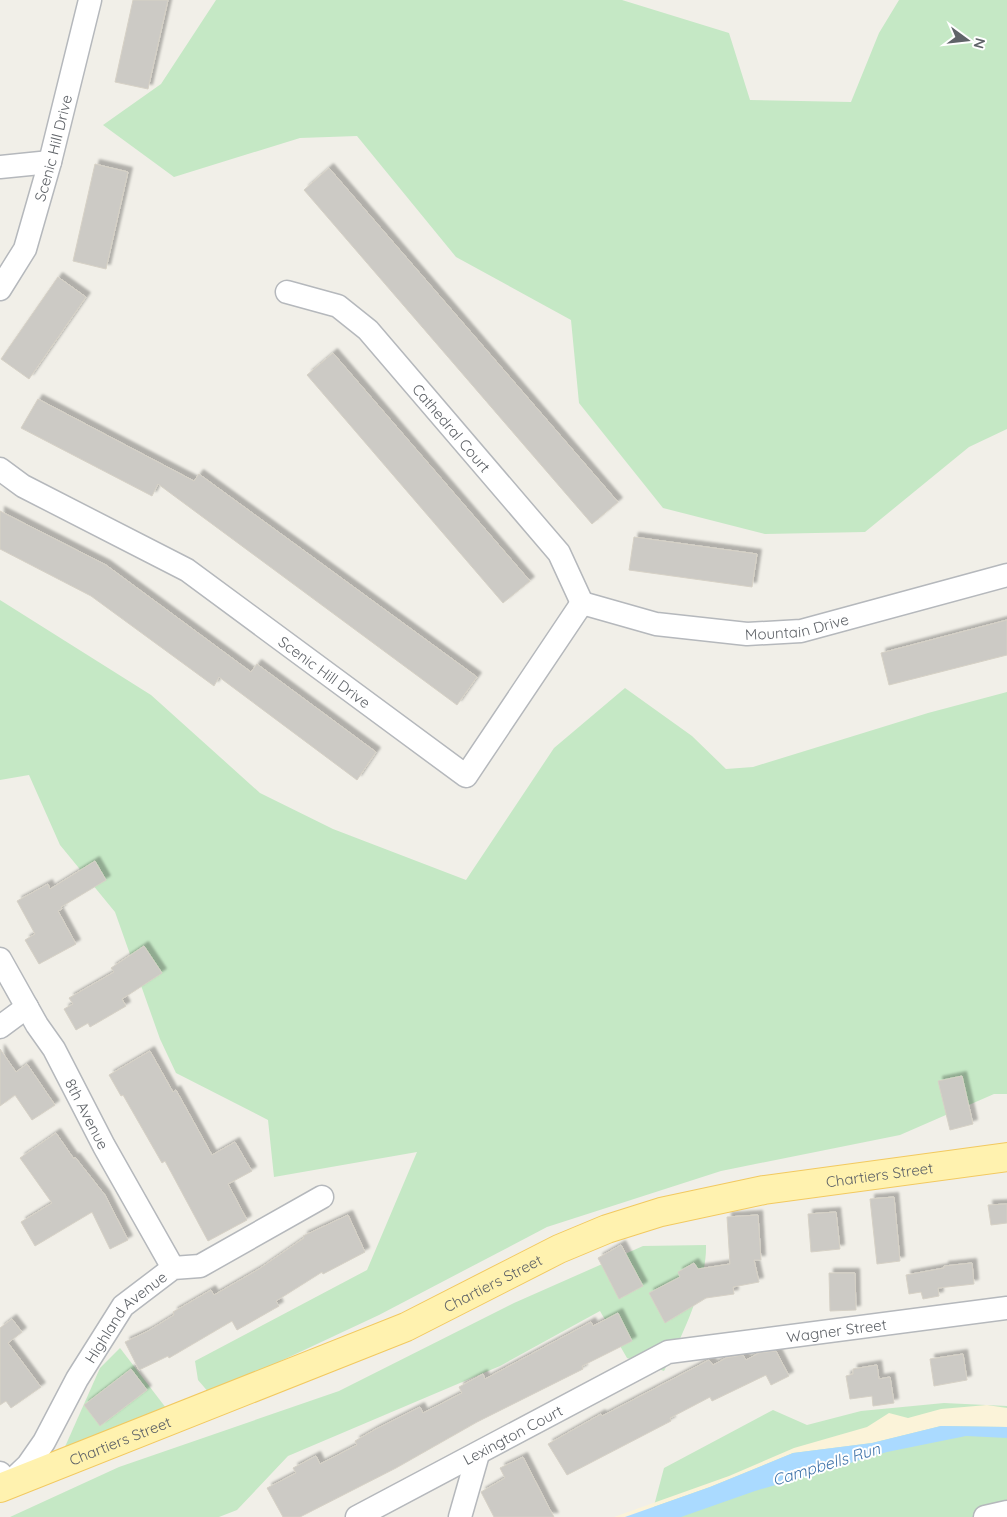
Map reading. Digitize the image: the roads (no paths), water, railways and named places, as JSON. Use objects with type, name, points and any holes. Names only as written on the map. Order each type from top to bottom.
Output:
[{"type":"main road","name":"Chartiers Street","points":[[3,1482],[406,1327],[559,1249],[608,1229],[661,1212],[764,1190],[1007,1156]]},
{"type":"street","name":"Scenic Hill Drive","points":[[0,289],[26,249],[50,162],[90,0]]},
{"type":"street","points":[[0,166],[50,162]]},
{"type":"street","name":"Cathedral Court","points":[[287,292],[338,306],[368,330],[559,554],[582,603]]},
{"type":"street","name":"Scenic Hill Drive","points":[[0,469],[23,486],[187,570],[466,776],[582,603]]},
{"type":"street","name":"Mountain Drive","points":[[582,603],[656,624],[747,634],[792,631],[1007,575]]},
{"type":"street","name":"8th Avenue","points":[[0,959],[27,1007],[54,1049],[104,1146],[173,1268]]},
{"type":"street","points":[[0,1027],[27,1007]]},
{"type":"street","name":"Highland Avenue","points":[[3,1482],[28,1465],[44,1442],[77,1379],[123,1306],[173,1268],[200,1266],[322,1197]]},
{"type":"street","name":"Wagner Street","points":[[668,1352],[1007,1308]]},
{"type":"street","name":"Lexington Court","points":[[357,1517],[668,1352]]},
{"type":"street","points":[[460,1517],[478,1454]]},
{"type":"street","points":[[985,1517],[1007,1512]]},
{"type":"water","name":"Campbells Run","points":[[941,1426],[1007,1427],[1007,1438],[966,1436],[887,1452],[755,1491],[681,1517],[625,1517],[710,1487],[793,1453],[872,1443]]}]
